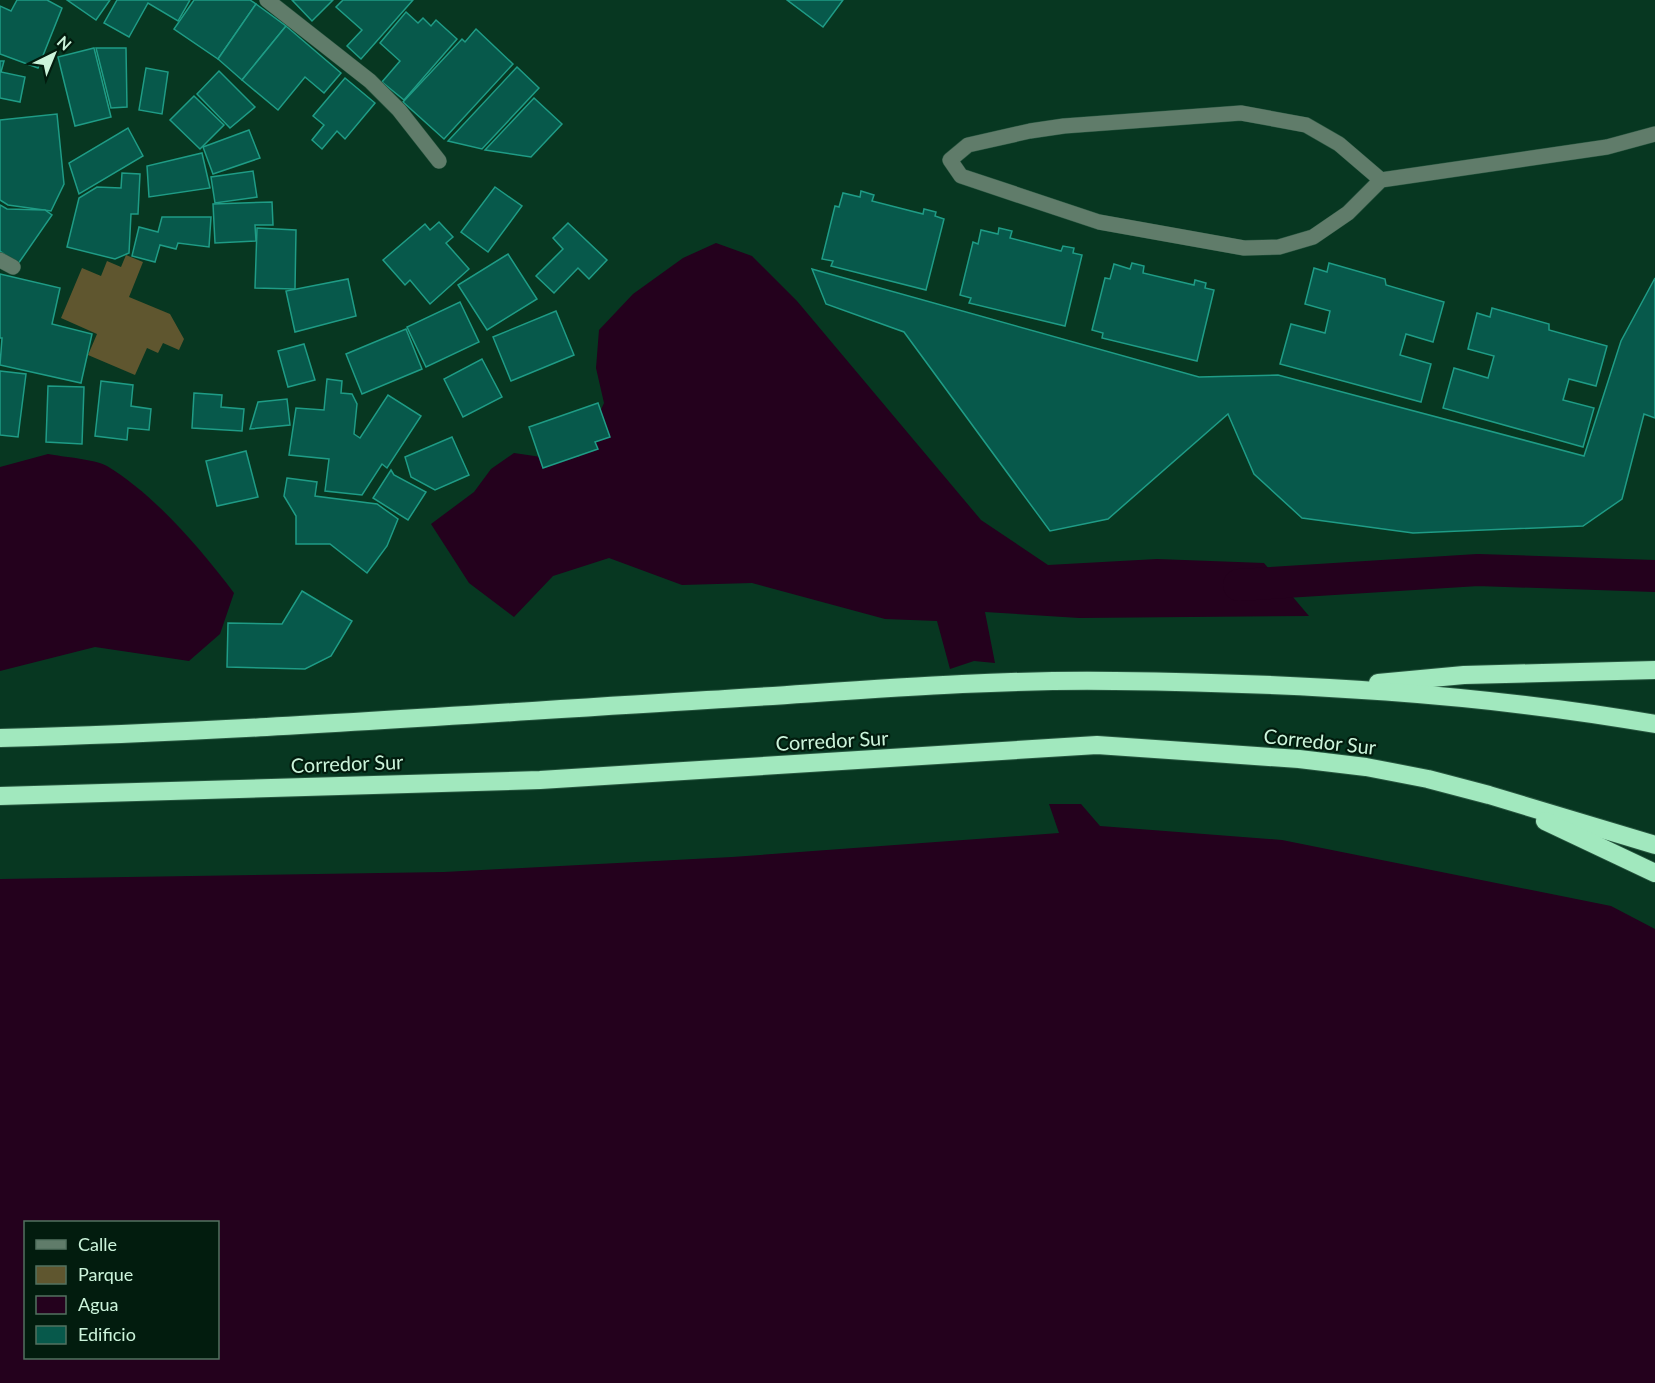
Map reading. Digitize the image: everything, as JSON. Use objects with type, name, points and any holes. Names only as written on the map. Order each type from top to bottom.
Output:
[{"type":"highway","points":[[1332,688],[1464,675],[1655,670]]},
{"type":"highway","name":"Corredor Sur","points":[[0,738],[146,734],[999,684],[1113,681],[1332,688],[1571,709],[1655,724]]},
{"type":"highway","name":"Corredor Sur","points":[[0,796],[540,780],[1097,745],[1299,759],[1366,767],[1428,779],[1489,795],[1655,845]]},
{"type":"highway","points":[[1489,795],[1655,873]]},
{"type":"street","points":[[267,0],[370,81],[399,110],[439,160]]},
{"type":"street","points":[[1381,180],[1340,144],[1306,125],[1241,113],[1064,126],[1030,131],[968,144],[950,160],[961,176],[1099,222],[1244,248],[1279,247],[1313,237],[1348,213],[1381,180],[1606,147],[1655,134]]},
{"type":"green space","points":[[126,255],[143,262],[129,297],[170,314],[184,339],[179,350],[163,343],[158,353],[147,348],[135,375],[88,355],[97,334],[61,318],[82,268],[101,276],[107,261],[121,267]]},
{"type":"water","points":[[716,243],[752,256],[797,301],[981,520],[1048,565],[1157,559],[1264,563],[1309,616],[1079,618],[985,612],[995,663],[974,661],[950,669],[937,621],[885,619],[752,583],[682,585],[609,558],[553,576],[514,617],[469,583],[431,524],[474,492],[491,469],[514,453],[548,458],[579,457],[604,403],[596,368],[599,330],[633,294],[683,258]]},
{"type":"water","points":[[48,454],[101,464],[125,478],[160,507],[234,593],[220,634],[189,661],[95,647],[0,671],[0,467]]},
{"type":"water","points":[[1049,804],[1081,804],[1100,826],[1282,840],[1611,906],[1655,929],[1655,1383],[0,1383],[0,879],[444,872],[732,857],[1059,833]]},
{"type":"building","points":[[17,0],[47,0],[62,8],[38,68],[0,54],[0,6],[11,11]]},
{"type":"building","points":[[67,0],[110,0],[96,20]]},
{"type":"building","points":[[117,0],[190,0],[178,21],[148,3],[129,37],[104,23]]},
{"type":"building","points":[[194,0],[250,0],[256,4],[218,59],[174,29]]},
{"type":"building","points":[[292,0],[333,0],[312,21]]},
{"type":"building","points":[[343,0],[413,0],[361,59],[347,46],[362,30],[336,7]]},
{"type":"building","points":[[787,0],[843,0],[823,27]]},
{"type":"building","points":[[256,4],[286,26],[242,80],[218,59]]},
{"type":"building","points":[[406,12],[418,23],[423,18],[431,26],[436,20],[457,39],[404,100],[382,82],[400,61],[380,43]]},
{"type":"building","points":[[286,26],[341,73],[324,93],[305,77],[278,110],[242,80]]},
{"type":"building","points":[[476,29],[513,64],[444,139],[403,102],[462,39],[465,42]]},
{"type":"building","points":[[94,48],[111,117],[75,126],[58,57]]},
{"type":"building","points":[[96,48],[126,48],[127,107],[111,108]]},
{"type":"building","points":[[0,61],[4,61],[1,72],[25,77],[20,102],[0,98]]},
{"type":"building","points":[[517,67],[539,88],[482,149],[448,141]]},
{"type":"building","points":[[146,68],[168,72],[162,114],[139,110]]},
{"type":"building","points":[[219,71],[255,107],[230,128],[197,94]]},
{"type":"building","points":[[345,78],[375,103],[345,139],[337,131],[322,149],[312,140],[324,125],[313,116]]},
{"type":"building","points":[[194,96],[224,125],[200,149],[170,120]]},
{"type":"building","points":[[534,98],[562,124],[531,157],[485,150]]},
{"type":"building","points":[[57,114],[64,184],[51,211],[8,205],[0,200],[0,120]]},
{"type":"building","points":[[128,128],[143,156],[79,194],[69,163]]},
{"type":"building","points":[[249,130],[260,158],[213,174],[203,147]]},
{"type":"building","points":[[202,153],[210,188],[149,197],[147,166]]},
{"type":"building","points":[[253,171],[257,197],[215,203],[211,177]]},
{"type":"building","points":[[122,173],[140,174],[138,214],[131,214],[129,253],[115,259],[67,247],[79,198],[97,187],[121,188]]},
{"type":"building","points":[[495,187],[522,206],[488,252],[461,232]]},
{"type":"building","points":[[861,191],[874,195],[872,201],[923,214],[924,209],[936,212],[935,216],[944,219],[926,290],[831,266],[833,261],[822,259],[835,206],[839,207],[843,193],[860,197]]},
{"type":"building","points":[[272,202],[273,225],[255,225],[256,241],[215,243],[213,204]]},
{"type":"building","points":[[0,205],[7,209],[45,210],[52,215],[18,264],[0,251]]},
{"type":"building","points":[[162,217],[211,217],[209,247],[178,243],[176,249],[160,245],[155,262],[132,256],[139,227],[158,232]]},
{"type":"building","points":[[439,222],[453,237],[446,243],[469,269],[430,304],[410,280],[405,285],[383,260],[425,224],[430,230]]},
{"type":"building","points":[[568,223],[607,260],[589,279],[578,268],[554,293],[536,276],[563,249],[553,238]]},
{"type":"building","points":[[257,228],[296,230],[295,289],[255,288]]},
{"type":"building","points":[[999,228],[1012,231],[1010,238],[1061,251],[1063,246],[1074,248],[1073,253],[1082,255],[1065,326],[969,303],[971,298],[960,295],[973,242],[978,244],[981,230],[998,234]]},
{"type":"building","points":[[508,254],[537,299],[487,330],[458,285]]},
{"type":"building","points":[[1132,263],[1144,266],[1143,273],[1194,285],[1195,280],[1206,283],[1205,288],[1214,290],[1197,361],[1102,338],[1103,333],[1092,330],[1105,278],[1110,279],[1114,264],[1130,269]]},
{"type":"building","points":[[1329,263],[1385,279],[1386,285],[1444,302],[1433,342],[1406,334],[1400,355],[1431,364],[1421,402],[1280,364],[1291,324],[1325,333],[1330,311],[1305,304],[1314,268],[1327,272]]},
{"type":"building","points":[[812,269],[1199,377],[1278,375],[1584,456],[1621,341],[1655,278],[1655,418],[1644,414],[1622,499],[1583,526],[1413,533],[1302,518],[1254,474],[1228,414],[1108,519],[1050,531],[904,332],[826,304]]},
{"type":"building","points":[[0,274],[60,288],[52,324],[92,334],[81,383],[0,365],[2,338],[0,338]]},
{"type":"building","points":[[348,279],[356,316],[295,332],[286,291]]},
{"type":"building","points":[[460,302],[479,342],[426,367],[407,327]]},
{"type":"building","points":[[1492,308],[1549,324],[1549,330],[1607,346],[1596,386],[1569,379],[1563,400],[1594,408],[1583,447],[1443,408],[1454,368],[1488,378],[1494,356],[1468,349],[1477,313],[1490,317]]},
{"type":"building","points":[[556,311],[574,355],[511,381],[493,337]]},
{"type":"building","points":[[406,329],[422,369],[362,394],[346,354]]},
{"type":"building","points":[[304,344],[315,380],[288,387],[278,351]]},
{"type":"building","points":[[482,359],[502,397],[463,417],[444,379]]},
{"type":"building","points":[[0,371],[26,374],[18,437],[0,435]]},
{"type":"building","points":[[327,379],[342,381],[341,393],[352,394],[357,404],[354,434],[360,438],[388,395],[421,416],[387,468],[382,464],[362,495],[325,491],[329,459],[289,455],[296,408],[324,410]]},
{"type":"building","points":[[101,381],[133,385],[131,406],[151,409],[149,430],[128,428],[127,440],[95,436]]},
{"type":"building","points":[[48,386],[84,387],[82,444],[46,442]]},
{"type":"building","points":[[194,393],[222,395],[221,407],[244,409],[242,431],[192,428]]},
{"type":"building","points":[[287,399],[290,425],[250,429],[258,402]]},
{"type":"building","points":[[598,403],[610,437],[595,442],[598,449],[543,468],[529,427]]},
{"type":"building","points":[[452,437],[469,475],[435,490],[411,477],[405,457]]},
{"type":"building","points":[[246,451],[258,497],[217,506],[206,461]]},
{"type":"building","points":[[391,470],[394,475],[426,492],[408,520],[373,498]]},
{"type":"building","points":[[287,478],[317,482],[315,496],[377,504],[398,519],[387,546],[367,573],[330,544],[296,544],[296,516],[284,496]]},
{"type":"building","points":[[302,591],[352,621],[331,656],[305,669],[227,667],[228,623],[282,624]]},
{"type":"waterway","points":[[1239,585],[1478,570],[1655,576]]}]
